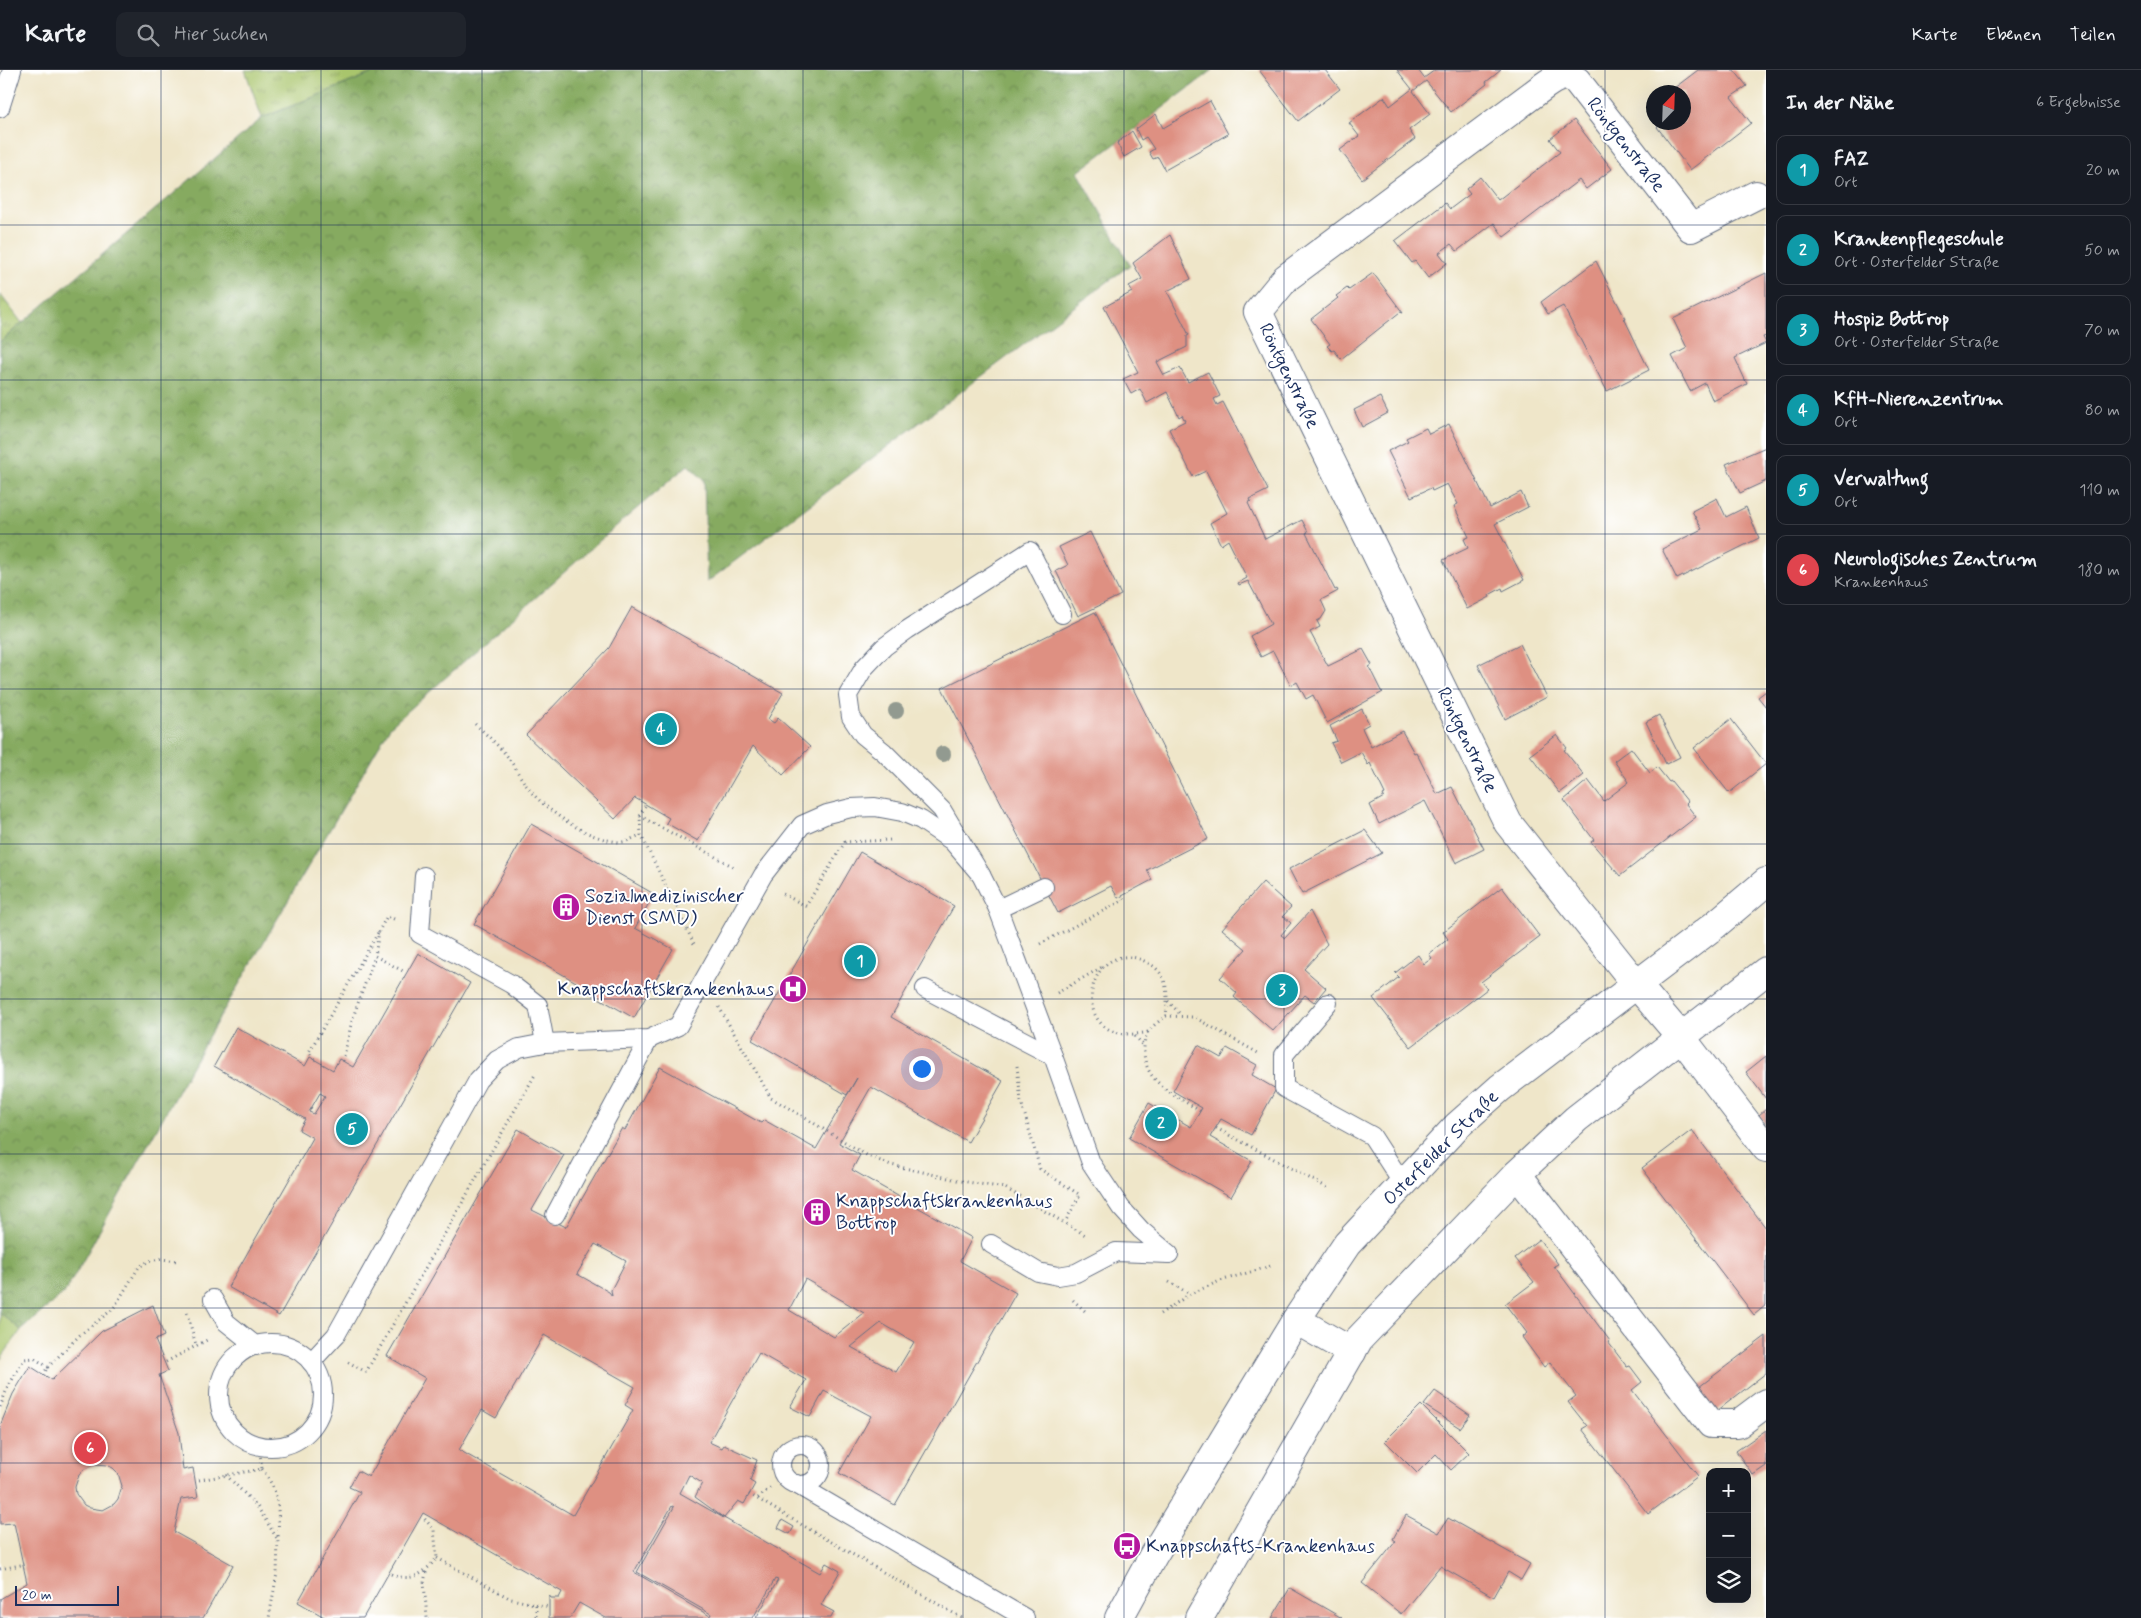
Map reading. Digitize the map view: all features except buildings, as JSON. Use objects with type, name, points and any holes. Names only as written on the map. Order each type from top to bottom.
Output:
[{"type":"street","name":"Röntgenstraße","points":[[1636,984],[1508,823],[1258,312],[1286,278],[1323,249],[1544,86],[1554,79],[1564,76],[1571,77],[1577,81],[1691,228],[1756,195]]},
{"type":"street","name":"Osterfelder Straße","points":[[1119,1618],[1153,1556],[1296,1320],[1347,1244],[1457,1126],[1500,1088],[1715,925],[1766,882]]},
{"type":"street","points":[[1199,1618],[1359,1339],[1517,1174],[1576,1119],[1766,971]]},
{"type":"street","points":[[1636,984],[1681,1037],[1766,1148]]},
{"type":"street","points":[[1517,1174],[1711,1424],[1738,1424],[1766,1403]]},
{"type":"street","points":[[1296,1320],[1352,1352]]},
{"type":"lane","points":[[0,108],[12,70]]},
{"type":"lane","points":[[992,1244],[1038,1272],[1058,1276],[1076,1273],[1116,1252],[1169,1254],[1141,1230],[1121,1208],[1091,1163],[1016,956],[998,909],[981,875],[942,810],[884,752],[863,735],[851,717],[848,695],[864,668],[884,647],[907,630],[1030,551],[1062,614]]},
{"type":"lane","points":[[311,1362],[336,1335],[478,1080],[497,1060],[519,1048],[545,1043],[649,1039],[678,1026],[760,881],[802,825],[827,814],[851,808],[875,807],[902,812],[921,820],[952,841],[981,875]]},
{"type":"lane","points":[[424,876],[420,934],[511,984],[538,1005],[545,1043]]},
{"type":"lane","points":[[998,909],[1044,887]]},
{"type":"lane","points":[[925,989],[1053,1056]]},
{"type":"lane","points":[[1328,1003],[1284,1055],[1284,1088],[1372,1136],[1403,1184]]},
{"type":"lane","points":[[556,1215],[649,1039]]},
{"type":"lane","points":[[213,1299],[226,1322],[256,1346]]},
{"type":"lane","points":[[268,1343],[297,1350],[311,1362],[318,1372],[323,1389],[322,1407],[310,1430],[295,1441],[278,1447],[259,1446],[243,1439],[229,1427],[223,1416],[218,1398],[221,1380],[233,1359],[248,1348],[256,1346],[268,1343]]},
{"type":"lane","points":[[796,1484],[802,1485],[815,1479],[820,1472],[821,1466],[817,1452],[812,1448],[798,1445],[786,1452],[781,1465],[784,1476],[796,1484],[1025,1618]]},
{"type":"lane","points":[[815,1479],[824,1500]]},
{"type":"path","points":[[475,724],[507,756],[532,793],[553,811],[591,834],[607,839],[621,842],[641,835]]},
{"type":"path","points":[[645,806],[640,816],[641,835],[688,930],[712,995],[760,1074],[771,1098],[868,1156],[906,1168],[961,1181],[1005,1188],[1116,1252]]},
{"type":"path","points":[[640,816],[806,906],[845,842],[893,840],[901,842]]},
{"type":"path","points":[[1016,956],[1124,900],[1122,896]]},
{"type":"path","points":[[314,1059],[309,1052],[387,916],[420,934]]},
{"type":"path","points":[[343,1061],[352,1020],[375,956],[378,931]]},
{"type":"path","points":[[375,956],[403,971]]},
{"type":"path","points":[[1034,1006],[1118,959],[1131,958],[1149,964],[1163,976],[1167,988],[1168,1001],[1166,1016]]},
{"type":"path","points":[[1106,965],[1097,974],[1092,985],[1090,998],[1093,1011],[1100,1022],[1110,1030],[1121,1035],[1134,1035],[1148,1032],[1166,1016],[1181,1015],[1194,1017],[1284,1069]]},
{"type":"path","points":[[1168,1001],[1181,1015]]},
{"type":"path","points":[[1148,1032],[1144,1046],[1147,1071],[1154,1081],[1200,1111]]},
{"type":"path","points":[[1134,1035],[1144,1046]]},
{"type":"path","points":[[1018,1038],[1016,1074],[1021,1102],[1040,1169],[1080,1195],[1065,1222]]},
{"type":"path","points":[[324,1348],[366,1372],[542,1062],[545,1043]]},
{"type":"path","points":[[1216,1128],[1328,1188]]},
{"type":"path","points":[[43,1375],[48,1367],[80,1335],[113,1309],[139,1267],[149,1261],[161,1259],[178,1261]]},
{"type":"path","points":[[1160,1314],[1190,1294],[1220,1281],[1271,1266]]},
{"type":"path","points":[[1166,1280],[1190,1294]]},
{"type":"path","points":[[187,1313],[196,1345]]},
{"type":"path","points":[[0,1407],[7,1389],[24,1359],[34,1358],[48,1367]]},
{"type":"path","points":[[259,1446],[262,1468],[270,1479],[279,1504],[277,1573],[269,1618]]},
{"type":"path","points":[[199,1480],[262,1468]]},
{"type":"path","points":[[226,1475],[258,1506],[278,1540]]},
{"type":"path","points":[[749,1494],[962,1618]]},
{"type":"path","points":[[391,1574],[402,1578],[413,1578],[426,1571],[437,1558],[434,1530],[424,1518]]},
{"type":"path","points":[[437,1558],[511,1599],[549,1607]]},
{"type":"path","points":[[0,1568],[21,1565]]},
{"type":"path","points":[[426,1571],[424,1584],[427,1618]]},
{"type":"path","points":[[536,1605],[536,1618]]},
{"type":"green space","points":[[245,70],[380,70],[262,118]]},
{"type":"green space","points":[[380,70],[1213,70],[1078,172],[1130,265],[707,582],[704,480],[688,465],[614,528],[390,727],[211,1032],[66,1291],[21,1330],[0,1313],[0,342],[262,118]]},
{"type":"green space","points":[[0,294],[22,323],[0,342]]},
{"type":"green space","points":[[0,1313],[21,1330],[0,1360]]},
{"type":"place","name":"KfH-Nierenzentrum","points":[[661,729]]},
{"type":"place","name":"Sozialmedizinischer Dienst (SMD)","points":[[566,907]]},
{"type":"place","name":"FAZ","points":[[860,961]]},
{"type":"place","name":"Knappschaftskrankenhaus","points":[[793,989]]},
{"type":"place","name":"Hospiz Bottrop","points":[[1282,990]]},
{"type":"place","name":"Krankenpflegeschule","points":[[1161,1123]]},
{"type":"place","name":"Verwaltung","points":[[352,1129]]},
{"type":"place","name":"Knappschaftskrankenhaus Bottrop","points":[[817,1212]]},
{"type":"place","name":"Neurologisches Zentrum","points":[[90,1448]]},
{"type":"place","name":"Knappschafts-Krankenhaus","points":[[1127,1546]]}]
